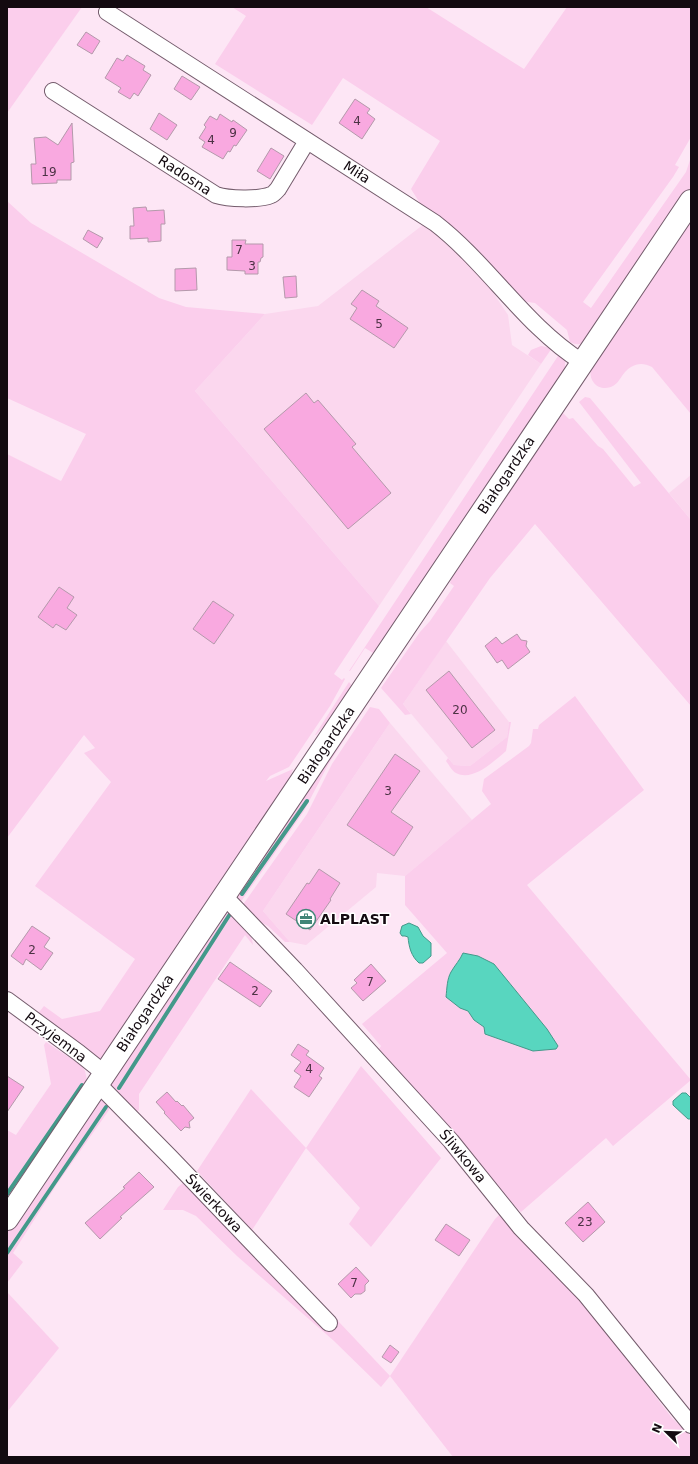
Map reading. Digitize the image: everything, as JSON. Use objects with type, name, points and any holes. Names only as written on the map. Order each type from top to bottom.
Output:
[{"type":"main road","name":"Białogardzka","points":[[7,1219],[691,201]]},
{"type":"street","name":"Miła","points":[[107,12],[423,215],[453,237],[538,327],[582,362]]},
{"type":"street","name":"Radosna","points":[[53,91],[223,198],[264,197],[272,195],[278,189],[306,141]]},
{"type":"street","name":"Śliwkowa","points":[[224,896],[295,970],[451,1141],[521,1228],[586,1296],[691,1425]]},
{"type":"street","name":"Przyjemna","points":[[7,1000],[80,1053],[101,1079]]},
{"type":"street","name":"Świerkowa","points":[[101,1079],[108,1094],[329,1323]]},
{"type":"shaded area","points":[[7,7],[82,7],[7,113]]},
{"type":"shaded area","points":[[232,7],[426,7],[524,69],[567,7],[691,7],[691,137],[675,165],[679,167],[673,177],[583,302],[591,308],[686,172],[691,157],[691,190],[597,329],[586,342],[575,344],[570,342],[567,330],[535,303],[522,301],[513,288],[458,233],[423,208],[411,189],[440,141],[343,78],[312,125],[215,64],[246,16]]},
{"type":"shaded area","points":[[7,201],[31,223],[159,298],[186,307],[265,314],[195,391],[379,606],[334,674],[342,680],[344,678],[345,679],[330,706],[289,767],[270,776],[266,781],[293,769],[283,797],[102,1058],[95,1058],[36,1016],[44,1006],[62,1019],[100,1011],[135,959],[35,886],[111,782],[84,753],[95,748],[84,735],[7,838],[7,454],[61,481],[86,434],[7,398]]},
{"type":"shaded area","points":[[691,213],[691,414],[652,367],[644,364],[634,366],[624,373],[614,386],[605,388],[599,387],[595,384],[592,380],[590,371],[593,359]]},
{"type":"shaded area","points":[[424,224],[482,276],[508,315],[512,345],[541,364],[379,606],[195,391],[265,314],[318,306]]},
{"type":"shaded area","points":[[541,346],[552,348],[541,364],[528,355],[531,350]]},
{"type":"shaded area","points":[[560,353],[565,361],[565,372],[378,656],[365,648],[349,671]]},
{"type":"shaded area","points":[[585,397],[590,398],[691,520],[691,706],[535,524],[490,578],[403,704],[411,714],[405,715],[381,688],[454,586],[450,583],[459,558],[559,412],[563,413],[569,419],[573,418],[598,446],[603,449],[634,487],[641,483],[579,402]]},
{"type":"shaded area","points":[[691,475],[691,520],[669,493]]},
{"type":"shaded area","points":[[446,641],[509,722],[507,737],[470,766],[454,765],[403,704]]},
{"type":"shaded area","points":[[349,682],[353,687],[353,692],[315,735]]},
{"type":"shaded area","points":[[575,696],[644,790],[527,885],[691,1080],[613,1146],[606,1138],[521,1212],[497,1188],[379,1049],[381,1046],[362,1024],[447,953],[405,905],[405,876],[491,804],[482,791],[484,779],[529,746],[531,743],[533,729],[538,729],[539,725]]},
{"type":"shaded area","points":[[366,706],[329,763],[304,811],[240,903],[238,901],[237,894],[356,711]]},
{"type":"shaded area","points":[[370,707],[379,709],[390,723],[263,911],[290,942],[285,942],[268,926],[256,920],[242,906],[307,814],[332,764]]},
{"type":"shaded area","points":[[509,722],[511,722],[506,751],[483,769],[476,773],[463,775],[456,773],[446,761],[448,758],[454,765],[470,766],[507,737]]},
{"type":"shaded area","points":[[390,723],[472,820],[405,876],[377,873],[376,887],[306,945],[290,942],[263,911]]},
{"type":"shaded area","points":[[226,913],[233,914],[250,929],[253,945],[245,935],[139,1094],[139,1110],[136,1113],[111,1086],[112,1080],[219,916]]},
{"type":"shaded area","points":[[409,923],[418,927],[423,936],[431,943],[431,956],[423,963],[419,963],[412,954],[408,937],[402,936],[400,933],[402,926]]},
{"type":"shaded area","points":[[463,953],[478,956],[494,964],[547,1029],[558,1046],[556,1049],[533,1051],[485,1034],[484,1027],[474,1020],[468,1011],[460,1008],[446,997],[447,984],[450,975]]},
{"type":"shaded area","points":[[46,1042],[82,1066],[87,1080],[7,1208],[7,1130],[16,1135],[51,1084],[44,1045]]},
{"type":"shaded area","points":[[361,1066],[441,1158],[371,1247],[349,1224],[360,1208],[306,1148]]},
{"type":"shaded area","points":[[251,1089],[306,1148],[252,1230],[197,1171]]},
{"type":"shaded area","points":[[682,1093],[686,1093],[691,1098],[691,1119],[688,1119],[673,1105],[673,1101]]},
{"type":"shaded area","points":[[97,1101],[106,1101],[109,1105],[109,1110],[57,1184],[13,1253],[23,1262],[7,1283],[7,1232],[92,1105]]},
{"type":"shaded area","points":[[188,1179],[322,1304],[390,1376],[381,1387],[334,1341],[237,1256],[196,1216],[183,1210],[163,1210],[178,1187]]},
{"type":"shaded area","points":[[501,1213],[581,1299],[672,1418],[691,1436],[691,1457],[453,1457],[390,1376],[495,1219]]},
{"type":"shaded area","points":[[7,1292],[59,1348],[7,1412]]},
{"type":"building","points":[[86,32],[100,41],[92,54],[77,45]]},
{"type":"building","points":[[127,55],[145,66],[143,70],[151,75],[138,96],[134,93],[130,99],[118,92],[121,88],[105,78],[117,58],[123,61]]},
{"type":"building","points":[[182,76],[200,87],[191,100],[174,89]]},
{"type":"building","points":[[355,99],[370,109],[367,113],[375,119],[362,139],[339,123]]},
{"type":"building","points":[[159,113],[177,125],[167,140],[150,129]]},
{"type":"building","points":[[220,114],[232,122],[233,120],[247,130],[236,146],[234,145],[230,152],[228,151],[223,159],[202,147],[205,142],[199,138],[206,127],[204,125],[210,116],[217,120]]},
{"type":"building","points":[[72,123],[74,162],[71,163],[71,180],[57,180],[57,183],[32,184],[31,164],[36,164],[34,138],[46,137],[58,145]]},
{"type":"building","points":[[271,148],[284,156],[270,179],[257,171]]},
{"type":"building","points":[[146,207],[147,211],[164,210],[165,224],[161,224],[161,241],[148,242],[148,238],[130,239],[130,226],[134,226],[133,208]]},
{"type":"building","points":[[88,230],[103,238],[97,248],[83,239]]},
{"type":"building","points":[[232,240],[246,240],[245,244],[263,244],[263,257],[261,258],[260,262],[258,262],[258,274],[245,274],[245,271],[227,270],[227,257],[232,257]]},
{"type":"building","points":[[196,268],[197,290],[175,291],[175,269]]},
{"type":"building","points":[[296,276],[297,297],[285,298],[283,277]]},
{"type":"building","points":[[362,290],[379,301],[376,306],[408,328],[394,348],[350,319],[357,308],[351,304]]},
{"type":"building","points":[[306,393],[314,403],[318,400],[356,444],[352,447],[391,493],[348,529],[264,429]]},
{"type":"building","points":[[59,587],[74,597],[67,608],[77,615],[66,630],[56,624],[53,628],[38,617]]},
{"type":"building","points":[[213,601],[234,615],[214,644],[193,629]]},
{"type":"building","points":[[517,634],[521,640],[527,641],[526,646],[530,652],[508,669],[502,660],[497,663],[485,646],[496,637],[502,644]]},
{"type":"building","points":[[449,671],[495,730],[472,748],[426,690]]},
{"type":"building","points":[[395,754],[420,771],[391,812],[413,827],[394,856],[347,825]]},
{"type":"building","points":[[319,869],[340,883],[330,899],[331,900],[310,930],[286,914],[307,883],[309,884]]},
{"type":"building","points":[[32,926],[50,938],[44,947],[53,953],[41,970],[26,959],[23,965],[11,956]]},
{"type":"building","points":[[230,962],[272,991],[260,1007],[218,979]]},
{"type":"building","points":[[371,964],[386,981],[363,1001],[351,988],[357,983],[354,980]]},
{"type":"building","points":[[298,1044],[309,1051],[306,1055],[324,1068],[319,1076],[322,1078],[309,1097],[294,1087],[301,1076],[294,1071],[301,1062],[291,1055]]},
{"type":"building","points":[[7,1076],[24,1087],[7,1112]]},
{"type":"building","points":[[167,1092],[176,1102],[177,1101],[182,1106],[183,1105],[194,1118],[189,1122],[190,1128],[185,1127],[181,1131],[156,1102]]},
{"type":"building","points":[[139,1172],[154,1187],[120,1217],[122,1218],[100,1239],[85,1223],[125,1188],[123,1187]]},
{"type":"building","points":[[588,1202],[605,1222],[583,1242],[565,1223]]},
{"type":"building","points":[[446,1224],[470,1240],[459,1256],[435,1240]]},
{"type":"building","points":[[356,1267],[369,1281],[365,1285],[365,1291],[361,1294],[355,1294],[351,1298],[338,1284]]},
{"type":"building","points":[[390,1345],[399,1352],[391,1363],[382,1357]]},
{"type":"waterway","points":[[242,894],[307,801]]},
{"type":"waterway","points":[[119,1088],[230,914]]},
{"type":"waterway","points":[[7,1194],[82,1085]]},
{"type":"waterway","points":[[7,1253],[106,1107]]},
{"type":"place","name":"ALPLAST","points":[[306,919]]}]
